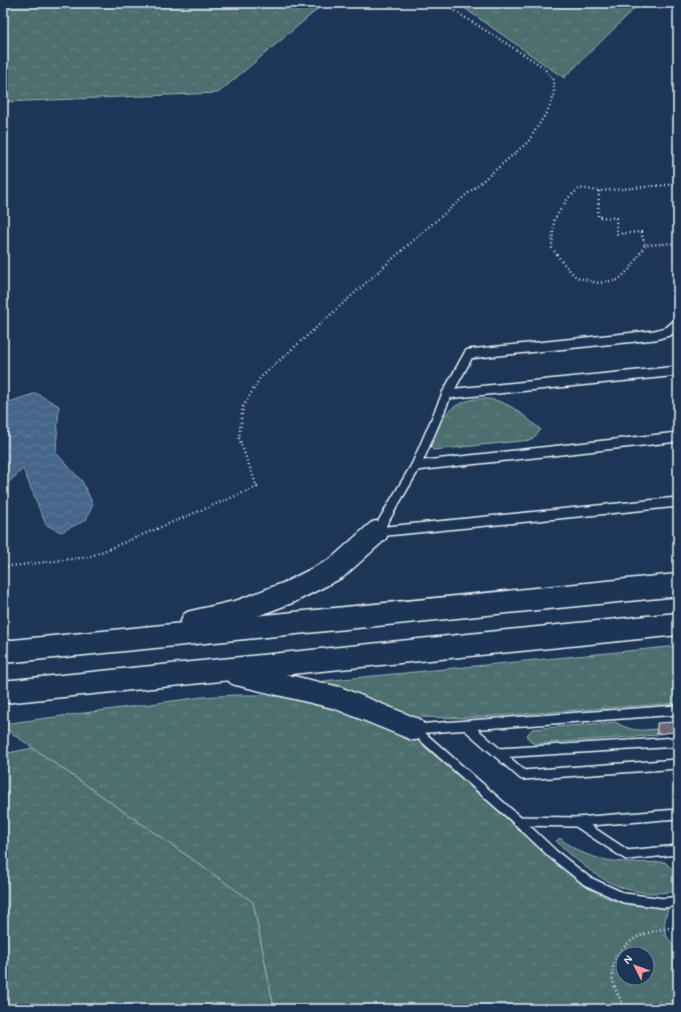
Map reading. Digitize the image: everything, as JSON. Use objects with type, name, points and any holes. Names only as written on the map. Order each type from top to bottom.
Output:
[{"type":"highway","points":[[113,641],[240,610],[290,592],[337,568],[377,532]]},
{"type":"highway","points":[[3,652],[678,585]]},
{"type":"highway","points":[[3,692],[678,624]]},
{"type":"highway","points":[[220,670],[338,698],[414,729]]},
{"type":"lane","points":[[377,532],[416,466],[447,394],[469,354],[655,335],[668,332],[678,323]]},
{"type":"lane","points":[[447,394],[678,371]]},
{"type":"lane","points":[[416,466],[678,437]]},
{"type":"lane","points":[[377,532],[678,502]]},
{"type":"lane","points":[[414,729],[678,710]]},
{"type":"lane","points":[[467,726],[523,775],[678,764]]},
{"type":"lane","points":[[414,729],[554,855],[587,881],[624,898],[664,903],[678,901]]},
{"type":"lane","points":[[498,753],[678,742]]},
{"type":"lane","points":[[518,821],[576,822],[678,814]]},
{"type":"lane","points":[[576,822],[627,855],[678,850]]},
{"type":"path","points":[[3,567],[89,557],[257,487],[239,438],[243,407],[260,378],[528,142],[548,110],[554,96],[554,80],[542,66],[450,8],[445,3]]},
{"type":"path","points":[[599,191],[598,217],[616,218],[617,234],[641,232],[645,246],[631,268],[618,280],[597,284],[576,277],[562,263],[552,248],[554,220],[568,198],[580,188],[599,191],[678,184]]},
{"type":"path","points":[[645,246],[678,243]]},
{"type":"path","points":[[625,1009],[613,981],[613,965],[617,956],[626,945],[645,934],[678,928]]},
{"type":"path","points":[[671,1009],[678,977]]},
{"type":"green space","points":[[3,3],[325,3],[218,93],[3,102]]},
{"type":"green space","points":[[457,3],[640,3],[564,78]]},
{"type":"green space","points":[[474,399],[494,400],[503,403],[518,411],[541,430],[531,440],[433,450],[429,444],[440,421],[456,406]]},
{"type":"green space","points":[[678,646],[678,703],[465,718],[411,717],[320,684],[323,681]]},
{"type":"green space","points":[[263,695],[311,700],[388,727],[418,741],[591,890],[622,903],[668,909],[665,921],[665,931],[669,940],[678,949],[678,969],[676,970],[674,980],[678,982],[678,1009],[274,1009],[253,902],[3,727],[3,724],[202,697]]},
{"type":"green space","points":[[615,722],[635,730],[656,729],[657,735],[535,744],[531,742],[527,736],[532,729]]},
{"type":"green space","points":[[33,748],[253,902],[274,1009],[3,1009],[3,754]]},
{"type":"green space","points":[[560,838],[572,847],[597,858],[623,862],[665,862],[678,875],[678,891],[656,893],[639,892],[625,889],[613,884],[589,870],[578,861],[556,841]]},
{"type":"water","points":[[36,393],[59,406],[56,453],[82,481],[93,504],[86,520],[61,532],[46,525],[23,469],[3,488],[3,404]]},
{"type":"building","points":[[674,722],[675,732],[657,734],[657,723]]}]
